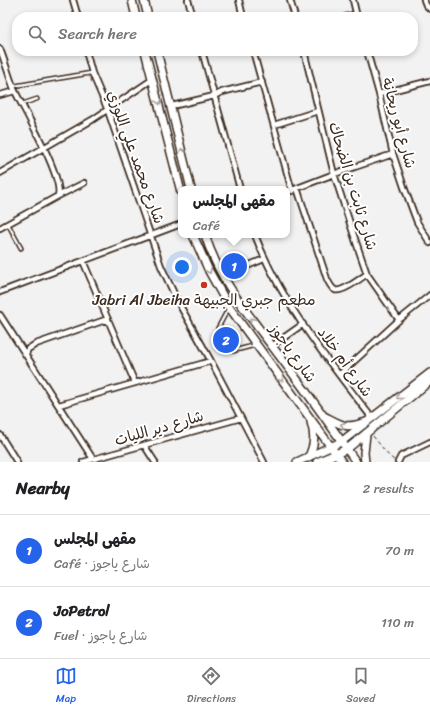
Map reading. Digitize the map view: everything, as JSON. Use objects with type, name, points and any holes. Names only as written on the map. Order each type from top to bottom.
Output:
[{"type":"main road","points":[[132,0],[135,12]]},
{"type":"main road","points":[[144,0],[147,12]]},
{"type":"main road","points":[[146,56],[180,186]]},
{"type":"main road","points":[[158,56],[191,186]]},
{"type":"main road","name":"شارع ياجوز","points":[[194,238],[209,272],[229,307],[342,462]]},
{"type":"main road","name":"شارع ياجوز","points":[[206,238],[213,257],[244,311],[272,346],[356,462]]},
{"type":"main road","points":[[297,462],[341,442],[430,373]]},
{"type":"main road","points":[[317,462],[347,449],[430,381]]},
{"type":"main road","points":[[307,414],[313,429],[314,439],[313,450],[308,458]]},
{"type":"main road","points":[[321,414],[341,425],[348,427],[369,420]]},
{"type":"main road","points":[[365,462],[364,453],[367,432]]},
{"type":"street","points":[[74,0],[77,12]]},
{"type":"street","points":[[188,0],[192,12]]},
{"type":"street","points":[[239,0],[243,12]]},
{"type":"street","points":[[290,0],[294,12]]},
{"type":"street","points":[[353,0],[356,12]]},
{"type":"street","points":[[424,0],[430,9]]},
{"type":"street","points":[[0,49],[14,89],[44,148],[59,188],[58,196]]},
{"type":"street","name":"شارع محمد علي اللوزي","points":[[87,56],[92,73],[107,108],[161,266],[264,462]]},
{"type":"street","points":[[203,56],[239,186]]},
{"type":"street","points":[[254,56],[274,125],[289,186]]},
{"type":"street","name":"شارع ثابت بن الضحاك","points":[[305,56],[334,174],[367,274],[399,320]]},
{"type":"street","name":"شارع أبو ريحانة","points":[[368,56],[393,154],[411,208],[417,222],[430,243]]},
{"type":"street","points":[[0,173],[92,120],[107,108],[153,79]]},
{"type":"street","points":[[379,94],[430,80]]},
{"type":"street","points":[[172,106],[262,82]]},
{"type":"street","points":[[0,95],[14,89]]},
{"type":"street","points":[[274,125],[318,111]]},
{"type":"street","points":[[290,192],[334,174],[393,154]]},
{"type":"street","points":[[0,228],[84,182]]},
{"type":"street","points":[[297,188],[327,279],[333,288],[336,290],[341,290],[367,274]]},
{"type":"street","points":[[0,292],[178,225]]},
{"type":"street","name":"شارع أم خلاد","points":[[256,238],[264,259],[303,324],[369,420]]},
{"type":"street","points":[[223,276],[264,259]]},
{"type":"street","points":[[83,260],[135,383]]},
{"type":"street","points":[[339,375],[430,294]]},
{"type":"street","points":[[0,315],[93,459]]},
{"type":"street","points":[[26,354],[28,349],[36,344],[108,319]]},
{"type":"street","points":[[272,346],[303,324]]},
{"type":"street","points":[[59,405],[211,361]]},
{"type":"street","name":"شارع دير الليات","points":[[83,462],[241,418]]},
{"type":"street","points":[[0,435],[17,462]]},
{"type":"street","points":[[398,461],[405,453],[430,442]]},
{"type":"street","points":[[144,445],[155,462]]},
{"type":"lane","points":[[14,89],[92,73]]},
{"type":"lane","points":[[22,104],[37,99]]},
{"type":"lane","points":[[8,224],[21,248]]},
{"type":"lane","points":[[218,328],[229,307]]},
{"type":"lane","points":[[233,351],[256,345]]},
{"type":"path","points":[[367,432],[389,456],[398,461]]},
{"type":"place","name":"مقهى المجلس","points":[[234,266]]},
{"type":"place","name":"Jabri Al Jbeiha مطعم جبري الجبيهة","points":[[204,285]]},
{"type":"place","name":"JoPetrol","points":[[226,340]]}]
